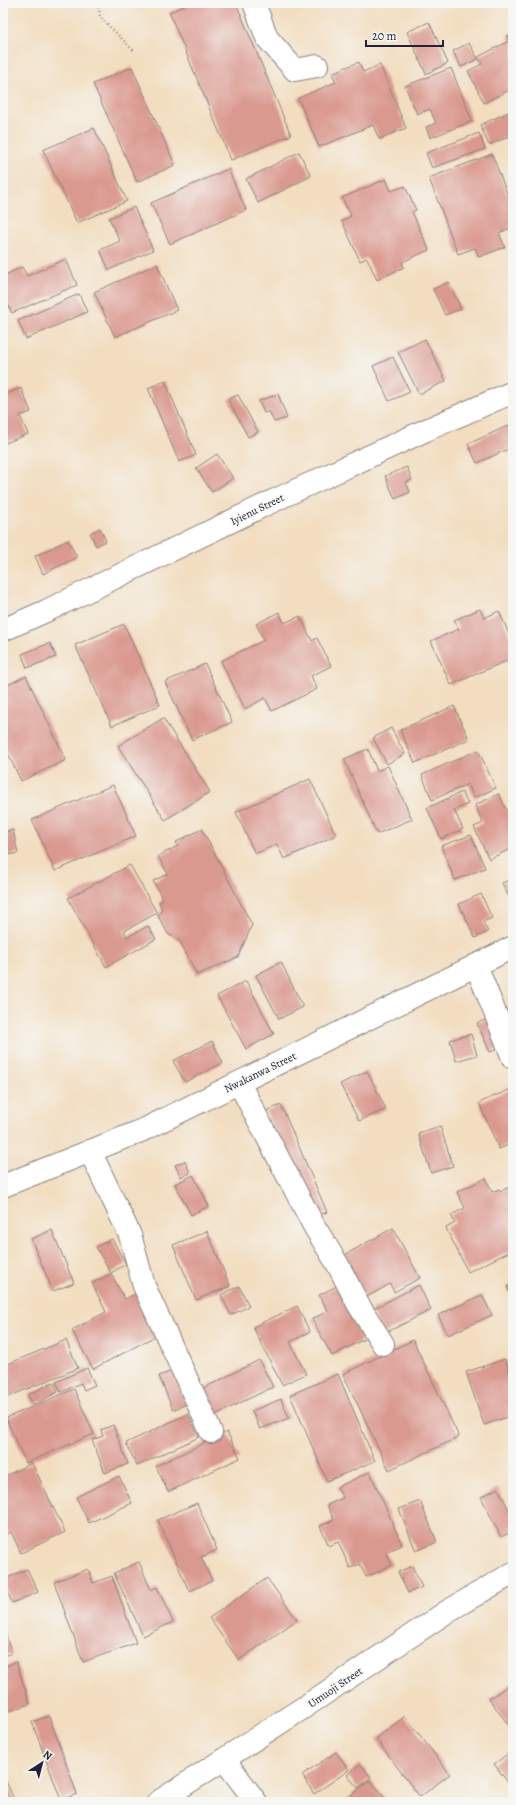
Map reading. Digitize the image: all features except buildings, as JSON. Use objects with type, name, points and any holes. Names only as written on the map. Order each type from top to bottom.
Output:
[{"type":"street","points":[[254,3],[267,38],[295,70],[317,66]]},
{"type":"street","name":"Iyienu Street","points":[[3,630],[46,611],[398,443],[513,392]]},
{"type":"street","name":"Nwakanwa Street","points":[[3,1186],[143,1130],[513,947]]},
{"type":"street","points":[[476,965],[513,1058]]},
{"type":"street","points":[[239,1083],[300,1201],[338,1265],[358,1304],[383,1344]]},
{"type":"street","points":[[90,1151],[130,1235],[144,1286],[211,1432]]},
{"type":"street","name":"Umuoji Street","points":[[158,1802],[306,1706],[448,1611],[513,1572]]},
{"type":"street","points":[[224,1759],[256,1802]]},
{"type":"path","points":[[98,3],[100,17],[135,52]]}]
